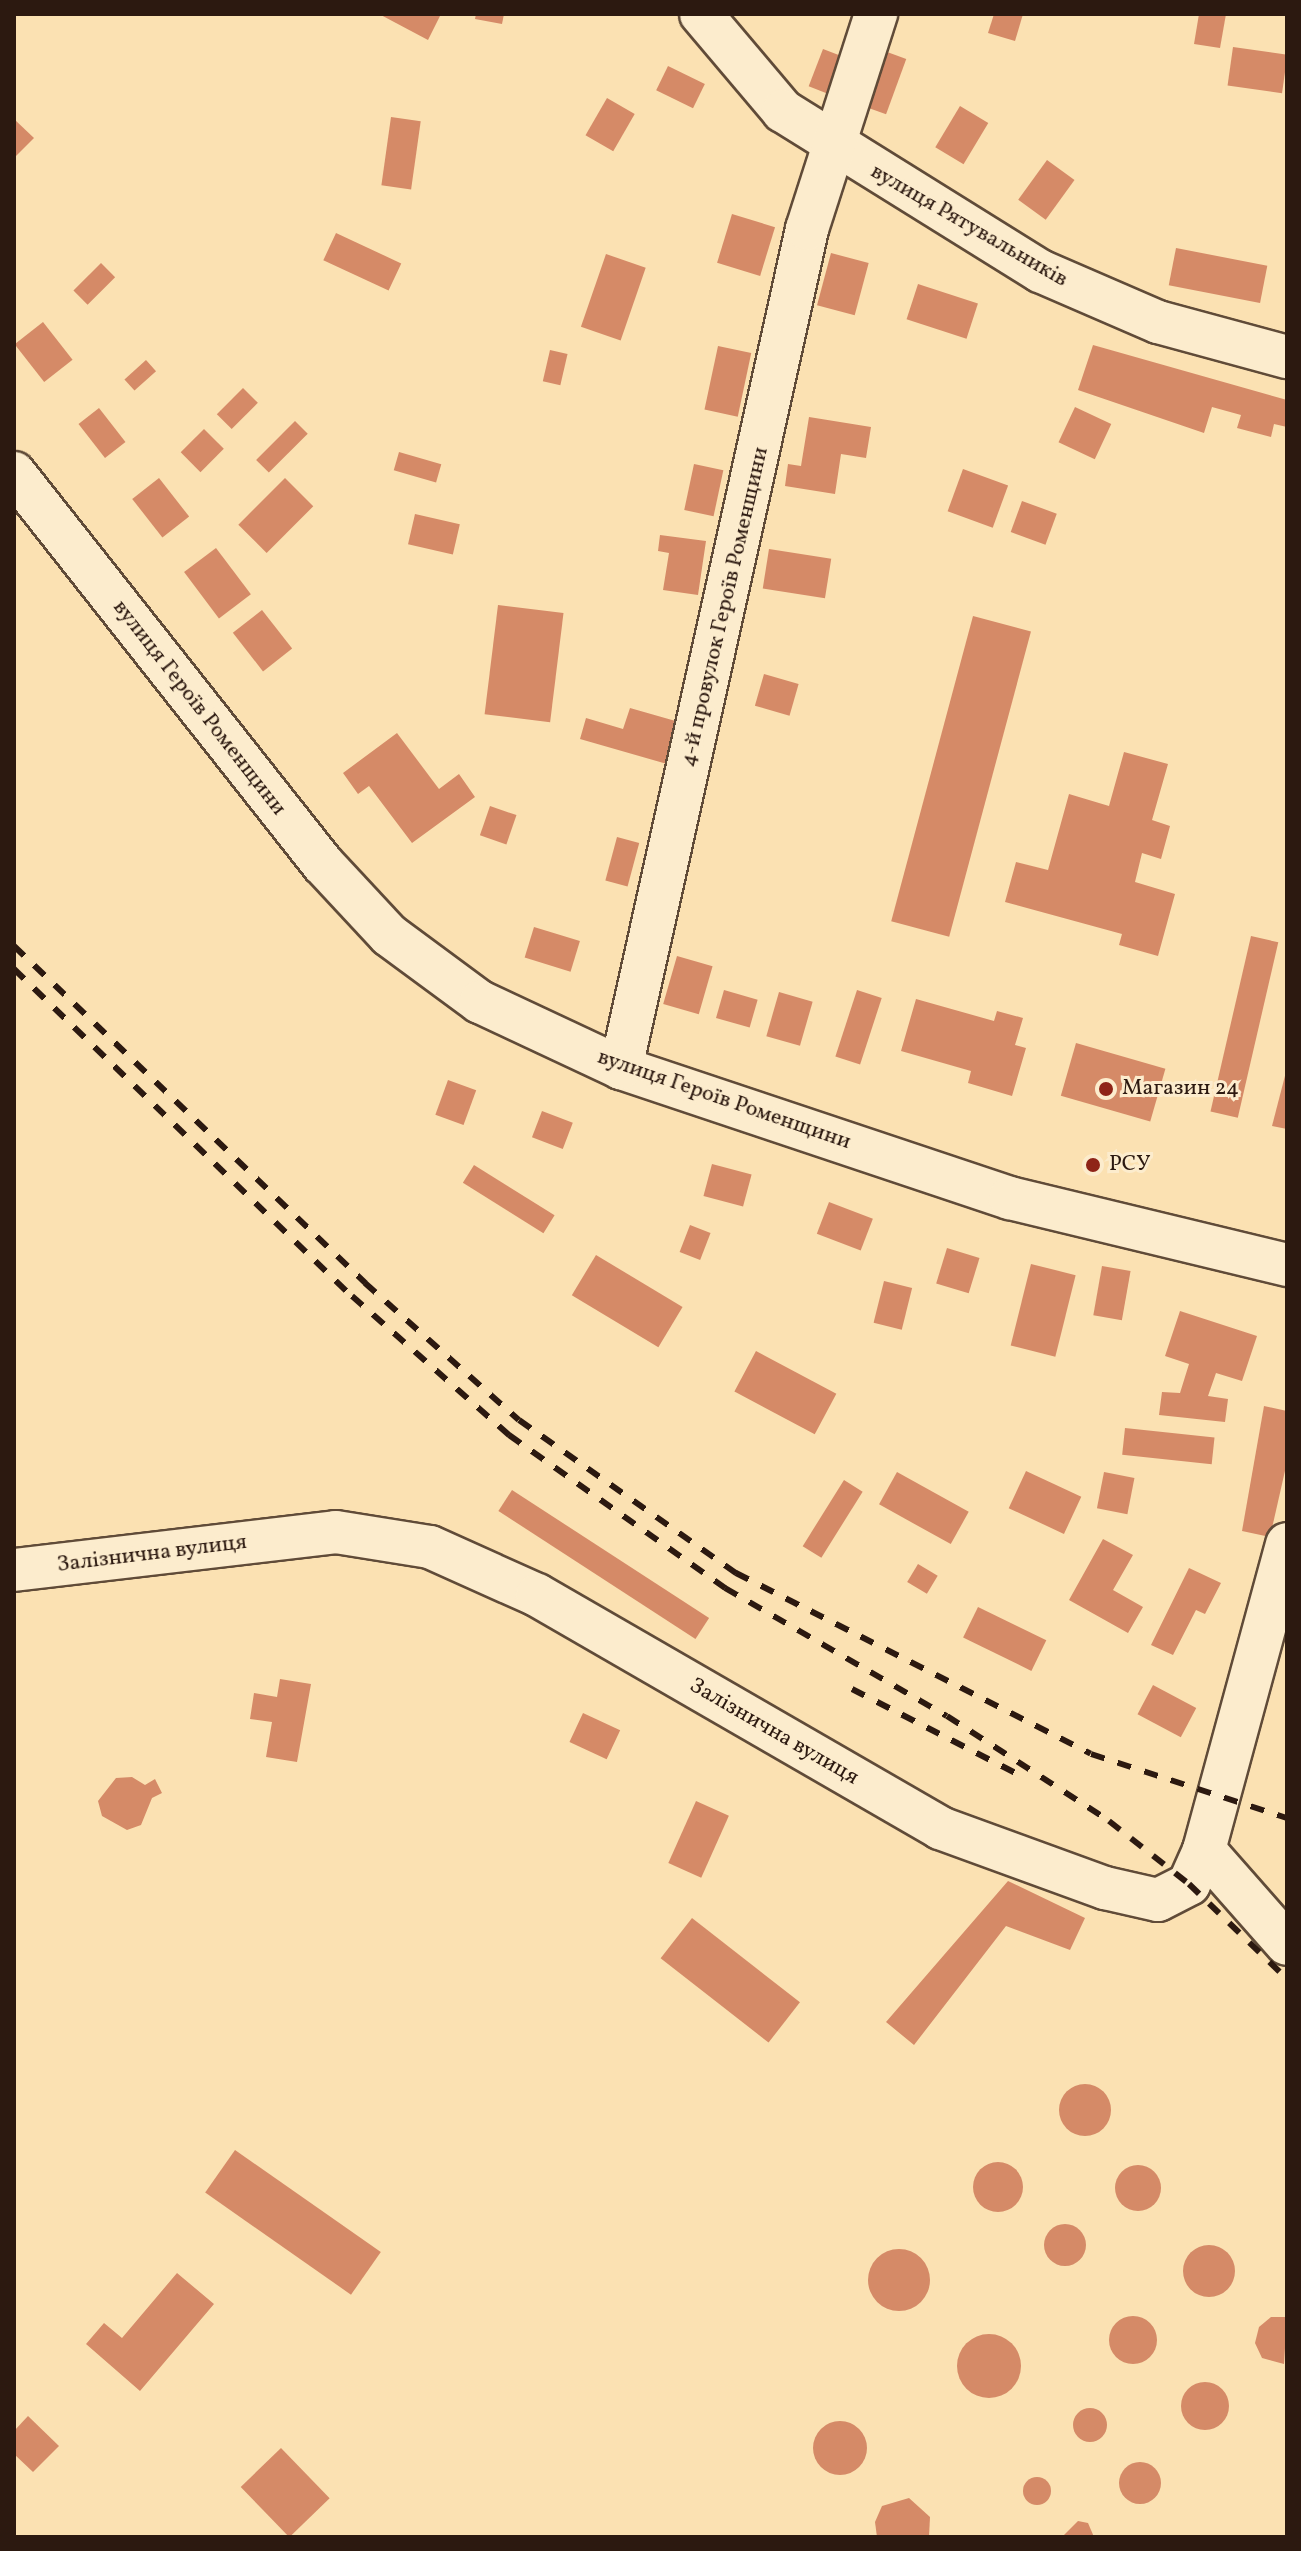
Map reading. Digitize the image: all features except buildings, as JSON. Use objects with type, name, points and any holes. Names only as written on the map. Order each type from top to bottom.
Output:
[{"type":"street","name":"вулиця Рятувальників","points":[[701,14],[783,111],[833,148],[1040,271],[1158,322],[1287,357]]},
{"type":"street","name":"4-й провулок Героїв Роменщини","points":[[621,1068],[807,229],[876,14]]},
{"type":"street","name":"вулиця Героїв Роменщини","points":[[14,473],[323,864],[389,935],[480,1002],[621,1068],[1010,1198],[1287,1265]]},
{"type":"street","name":"Залізнична вулиця","points":[[14,1570],[336,1532],[430,1547],[537,1595],[940,1828],[1105,1888],[1158,1900],[1189,1884],[1204,1850],[1287,1544]]},
{"type":"street","points":[[1204,1850],[1287,1944]]},
{"type":"railway","points":[[14,946],[365,1283],[519,1420],[736,1573],[1091,1754],[1287,1818]]},
{"type":"railway","points":[[14,969],[352,1296],[509,1435],[725,1588],[947,1716],[1109,1821],[1189,1884],[1287,1979]]},
{"type":"railway","points":[[852,1689],[1023,1777]]},
{"type":"place","name":"Магазин 24","points":[[1106,1089]]},
{"type":"place","name":"РСУ","points":[[1093,1165]]}]
